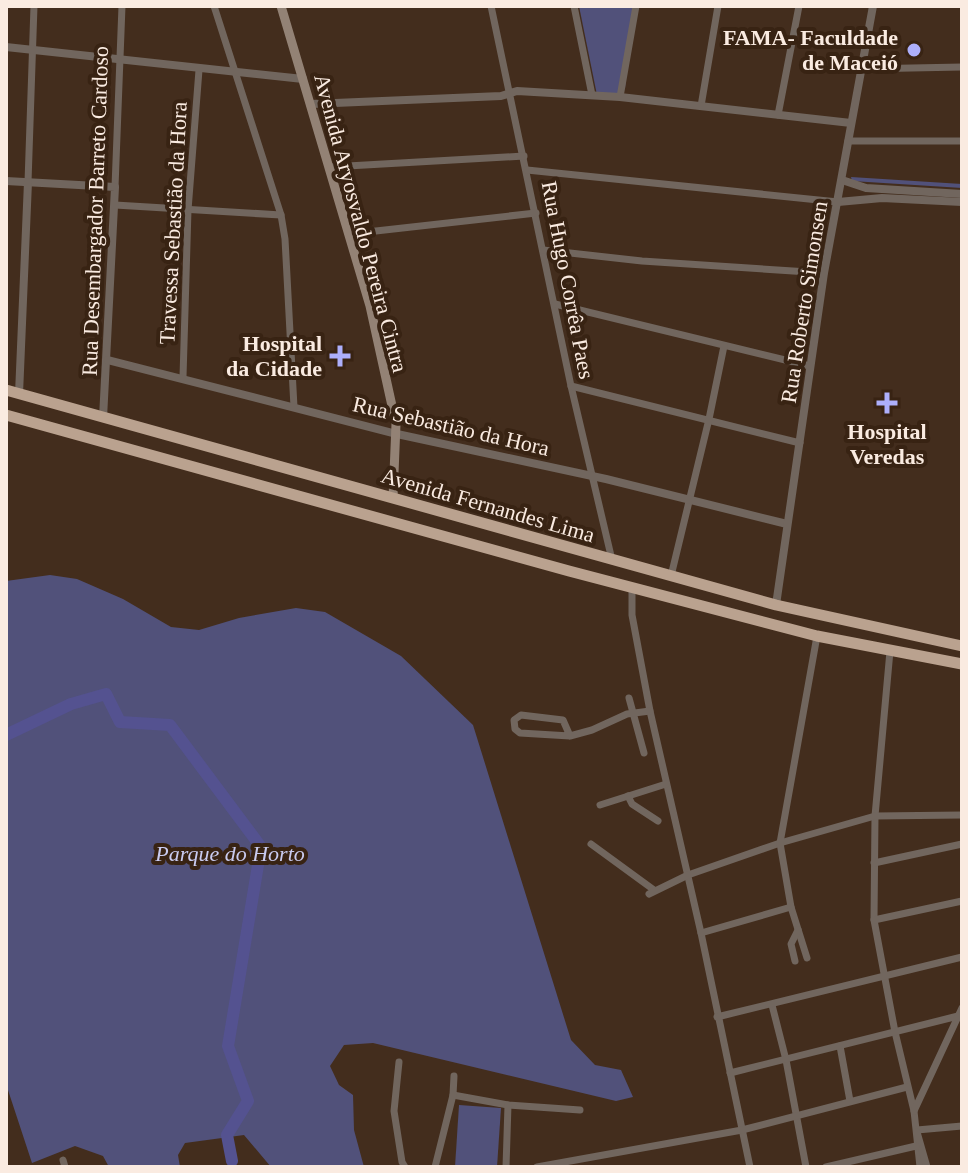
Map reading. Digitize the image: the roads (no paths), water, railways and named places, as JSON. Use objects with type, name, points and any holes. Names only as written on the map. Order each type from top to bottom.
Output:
[{"type":"highway","name":"Avenida Fernandes Lima","points":[[6,390],[776,605],[962,646]]},
{"type":"highway","name":"Avenida Fernandes Lima","points":[[6,415],[817,636],[962,664]]},
{"type":"main road","name":"Avenida Aryosvaldo Pereira Cintra","points":[[281,6],[370,306],[397,434],[393,498]]},
{"type":"street","points":[[19,394],[34,6]]},
{"type":"street","name":"Rua Desembargador Barreto Cardoso","points":[[103,418],[122,6]]},
{"type":"street","points":[[214,6],[281,215],[294,407]]},
{"type":"street","name":"Rua Hugo Corrêa Paes","points":[[491,6],[571,386],[612,560]]},
{"type":"street","points":[[574,6],[592,95]]},
{"type":"street","points":[[620,97],[636,6]]},
{"type":"street","points":[[701,106],[718,6]]},
{"type":"street","points":[[778,115],[799,6]]},
{"type":"street","name":"Rua Roberto Simonsen","points":[[776,605],[824,273],[873,6]]},
{"type":"street","points":[[6,47],[303,79]]},
{"type":"street","points":[[861,69],[962,67]]},
{"type":"street","name":"Travessa Sebastião da Hora","points":[[183,377],[188,210],[199,70]]},
{"type":"street","points":[[311,104],[501,96],[517,91],[620,97],[851,123]]},
{"type":"street","points":[[848,141],[962,141]]},
{"type":"street","points":[[330,167],[524,156]]},
{"type":"street","points":[[527,170],[838,202],[882,198],[962,202]]},
{"type":"street","points":[[842,180],[866,188],[962,194]]},
{"type":"street","points":[[6,181],[115,187]]},
{"type":"street","points":[[115,205],[281,215]]},
{"type":"street","points":[[349,234],[536,213]]},
{"type":"street","points":[[543,250],[642,261],[824,273]]},
{"type":"street","points":[[555,304],[810,366]]},
{"type":"street","points":[[671,576],[724,346]]},
{"type":"street","name":"Rua Sebastião da Hora","points":[[108,360],[397,434],[592,476],[787,524]]},
{"type":"street","points":[[571,386],[800,443]]},
{"type":"street","points":[[632,587],[634,623],[650,711],[750,1167]]},
{"type":"street","points":[[807,958],[791,907],[780,843],[817,636]]},
{"type":"street","points":[[890,651],[875,816],[874,920],[895,1032],[927,1167]]},
{"type":"street","points":[[629,698],[644,753]]},
{"type":"street","points":[[570,736],[563,720],[521,715],[513,723],[520,733],[570,736],[633,713],[650,711]]},
{"type":"street","points":[[600,805],[666,784]]},
{"type":"street","points":[[628,796],[632,804],[658,821]]},
{"type":"street","points":[[591,844],[651,892],[688,875],[780,843],[875,816],[962,815]]},
{"type":"street","points":[[874,863],[962,844]]},
{"type":"street","points":[[874,920],[962,901]]},
{"type":"street","points":[[701,933],[791,907]]},
{"type":"street","points":[[795,961],[791,944],[798,930]]},
{"type":"street","points":[[717,1017],[962,957]]},
{"type":"street","points":[[772,1005],[786,1060],[806,1167]]},
{"type":"street","points":[[914,1111],[962,1008]]},
{"type":"street","points":[[730,1073],[959,1016]]},
{"type":"street","points":[[840,1046],[850,1101]]},
{"type":"street","points":[[399,1062],[394,1111],[400,1155],[405,1167]]},
{"type":"street","points":[[444,1167],[436,1166],[453,1095],[454,1076]]},
{"type":"street","points":[[537,1167],[742,1130],[907,1087]]},
{"type":"street","points":[[453,1095],[508,1105],[580,1110]]},
{"type":"street","points":[[506,1167],[508,1105]]},
{"type":"street","points":[[917,1130],[962,1126]]},
{"type":"street","points":[[917,1130],[920,1167]]},
{"type":"street","points":[[830,1167],[916,1146]]},
{"type":"waterway","points":[[6,735],[71,704],[106,694],[120,722],[170,725],[261,847],[228,1046],[248,1101],[227,1135],[232,1161]]},
{"type":"place","name":"FAMA- Faculdade de Maceió","points":[[914,50]]},
{"type":"place","name":"Hospital da Cidade","points":[[340,356]]},
{"type":"place","name":"Hospital Veredas","points":[[887,403]]},
{"type":"park label","name":"Parque do Horto","points":[[230,853]]}]
